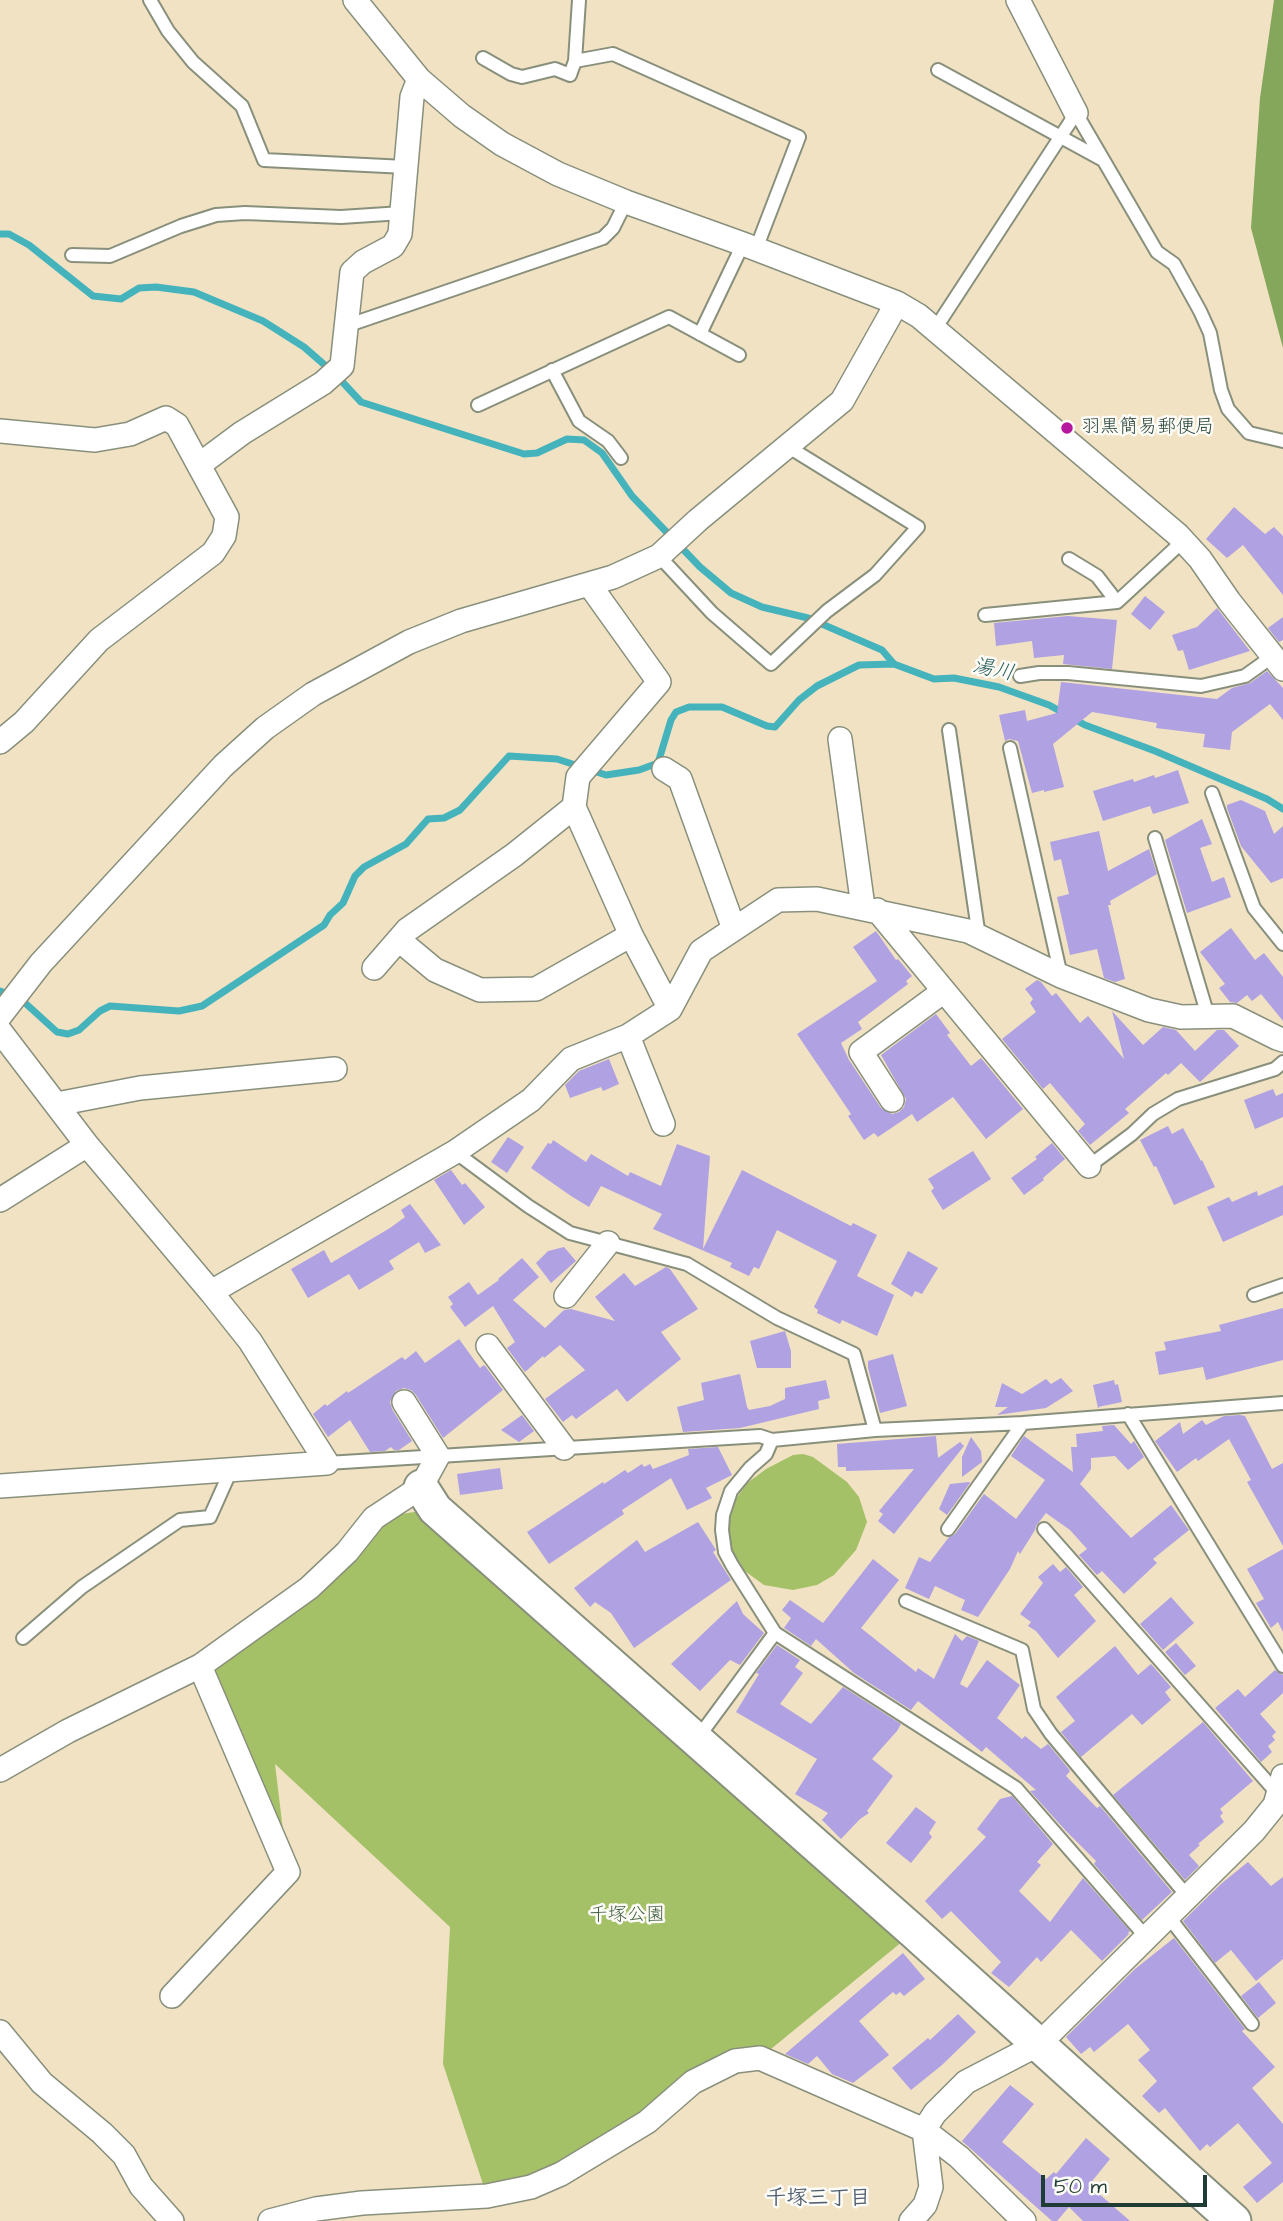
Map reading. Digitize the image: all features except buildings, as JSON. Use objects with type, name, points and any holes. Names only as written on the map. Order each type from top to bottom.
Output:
[{"type":"street","points":[[355,0],[419,79],[462,116],[502,144],[558,174],[897,303],[919,316],[1183,541],[1200,559],[1278,663]]},
{"type":"street","points":[[1018,0],[1076,113]]},
{"type":"street","points":[[199,465],[242,433],[323,383],[342,366],[352,272],[363,262],[393,246],[400,234],[412,97],[419,79]]},
{"type":"street","points":[[0,1016],[41,963],[223,765],[265,729],[313,694],[409,642],[461,621],[613,578],[670,545],[842,401],[897,303]]},
{"type":"street","points":[[0,430],[95,440],[130,434],[166,418],[177,425],[228,517],[224,536],[213,553],[99,640],[24,722],[0,742]]},
{"type":"street","points":[[589,584],[659,682],[578,778],[574,807],[631,935],[670,1009]]},
{"type":"street","points":[[840,739],[870,909],[944,991],[1089,1166]]},
{"type":"street","points":[[664,769],[680,779],[734,929]]},
{"type":"street","points":[[374,968],[407,930],[514,855],[574,807]]},
{"type":"street","points":[[211,1292],[455,1152],[531,1100],[571,1059],[628,1036],[670,1009],[701,951],[778,900],[817,899],[968,931],[1061,976],[1149,1010],[1181,1017],[1233,1016],[1283,1040]]},
{"type":"street","points":[[399,940],[435,970],[480,990],[491,990],[536,989],[631,935]]},
{"type":"street","points":[[892,1100],[860,1052],[944,991]]},
{"type":"street","points":[[0,1031],[87,1145],[250,1341],[327,1463],[0,1486]]},
{"type":"street","points":[[628,1036],[663,1124]]},
{"type":"street","points":[[57,1104],[140,1088],[335,1069]]},
{"type":"street","points":[[0,1200],[87,1145]]},
{"type":"street","points":[[566,1296],[608,1243]]},
{"type":"street","points":[[488,1346],[564,1448]]},
{"type":"street","points":[[0,1770],[68,1731],[200,1667],[309,1588],[347,1552],[374,1518],[421,1487],[439,1456],[404,1402]]},
{"type":"street","points":[[421,1487],[435,1509],[1234,2221]]},
{"type":"street","points":[[172,1996],[288,1872],[200,1667]]},
{"type":"street","points":[[911,2221],[925,2205],[931,2187],[924,2130],[935,2113],[966,2082],[1039,2045],[1254,1831],[1279,1797]]},
{"type":"street","points":[[0,2032],[42,2083],[124,2155],[141,2186],[172,2221]]},
{"type":"street","points":[[270,2221],[316,2209],[362,2203],[487,2196],[531,2187],[561,2174],[610,2146],[647,2122],[693,2082],[735,2061],[760,2058],[924,2130],[958,2157],[1024,2221]]},
{"type":"lane","points":[[150,0],[168,31],[193,62],[242,106],[264,160],[406,167]]},
{"type":"lane","points":[[483,58],[522,77],[555,69],[570,75],[575,61],[579,0]]},
{"type":"lane","points":[[575,61],[613,54],[799,137],[749,246],[700,334]]},
{"type":"lane","points":[[938,70],[1103,160]]},
{"type":"lane","points":[[935,329],[1076,113]]},
{"type":"lane","points":[[1076,113],[1157,251],[1174,264],[1200,311],[1210,333],[1221,390],[1228,409],[1249,433],[1283,441]]},
{"type":"lane","points":[[346,326],[603,237],[613,228],[626,202]]},
{"type":"lane","points":[[72,255],[110,256],[181,226],[216,215],[245,213],[341,218],[402,213]]},
{"type":"lane","points":[[478,405],[669,317],[739,355]]},
{"type":"lane","points":[[552,370],[579,421],[608,441],[621,458]]},
{"type":"lane","points":[[670,545],[712,613],[771,664],[827,611],[875,575],[918,527],[787,446]]},
{"type":"lane","points":[[985,615],[1117,602],[1183,541]]},
{"type":"lane","points":[[1069,559],[1097,576],[1117,602]]},
{"type":"lane","points":[[1020,676],[1068,673],[1201,686],[1245,676],[1278,663]]},
{"type":"lane","points":[[949,730],[979,937]]},
{"type":"lane","points":[[1010,748],[1061,976]]},
{"type":"lane","points":[[1212,793],[1254,908],[1283,944]]},
{"type":"lane","points":[[1155,838],[1208,1016]]},
{"type":"lane","points":[[1089,1166],[1132,1134],[1153,1114],[1178,1099],[1275,1069],[1283,1062]]},
{"type":"lane","points":[[455,1152],[528,1206],[570,1233],[687,1264],[777,1318],[853,1354],[875,1430]]},
{"type":"lane","points":[[1254,1295],[1283,1285]]},
{"type":"lane","points":[[327,1463],[760,1436],[772,1440],[875,1430],[1023,1423],[1283,1403]]},
{"type":"lane","points":[[1128,1414],[1283,1666]]},
{"type":"lane","points":[[948,1528],[1023,1423]]},
{"type":"lane","points":[[772,1440],[766,1454],[730,1491],[722,1530],[725,1552],[775,1633],[1016,1787],[1146,1937]]},
{"type":"lane","points":[[23,1638],[82,1587],[180,1520],[210,1517],[231,1470]]},
{"type":"lane","points":[[1044,1529],[1279,1797]]},
{"type":"lane","points":[[906,1601],[1022,1650],[1034,1709],[1188,1897]]},
{"type":"lane","points":[[696,1739],[775,1633]]},
{"type":"lane","points":[[1168,1916],[1252,2024]]},
{"type":"green space","points":[[1274,0],[1283,0],[1283,348],[1251,228],[1260,98]]},
{"type":"green space","points":[[793,1455],[813,1457],[847,1482],[859,1497],[867,1522],[856,1550],[834,1575],[817,1585],[793,1590],[764,1585],[742,1569],[728,1545],[728,1511],[746,1484],[766,1469]]},
{"type":"green space","name":"千塚公園","points":[[435,1509],[914,1932],[760,2058],[735,2061],[647,2122],[487,2196],[443,2064],[450,1927],[275,1764],[288,1872],[200,1666],[374,1518]]},
{"type":"waterway","name":"湯川","points":[[0,234],[9,234],[29,245],[93,296],[121,299],[139,288],[156,287],[194,292],[263,321],[304,347],[361,402],[524,454],[537,453],[567,439],[584,440],[602,453],[632,496],[700,567],[731,593],[762,607],[808,618],[882,650],[894,664],[934,679],[954,678],[999,687],[1049,705],[1085,725],[1155,751],[1267,799],[1283,809]]},
{"type":"waterway","points":[[0,991],[24,1002],[57,1032],[68,1034],[79,1030],[100,1011],[110,1006],[179,1011],[202,1006],[324,925],[343,903],[355,876],[364,867],[406,844],[428,819],[444,818],[460,810],[509,756],[557,759],[606,775],[639,770],[658,763],[676,712],[689,707],[722,707],[775,727],[799,700],[817,686],[859,665],[894,664]]},
{"type":"place","name":"羽黒簡易郵便局","points":[[1067,428]]},
{"type":"district","name":"千塚三丁目","points":[[818,2200]]}]
